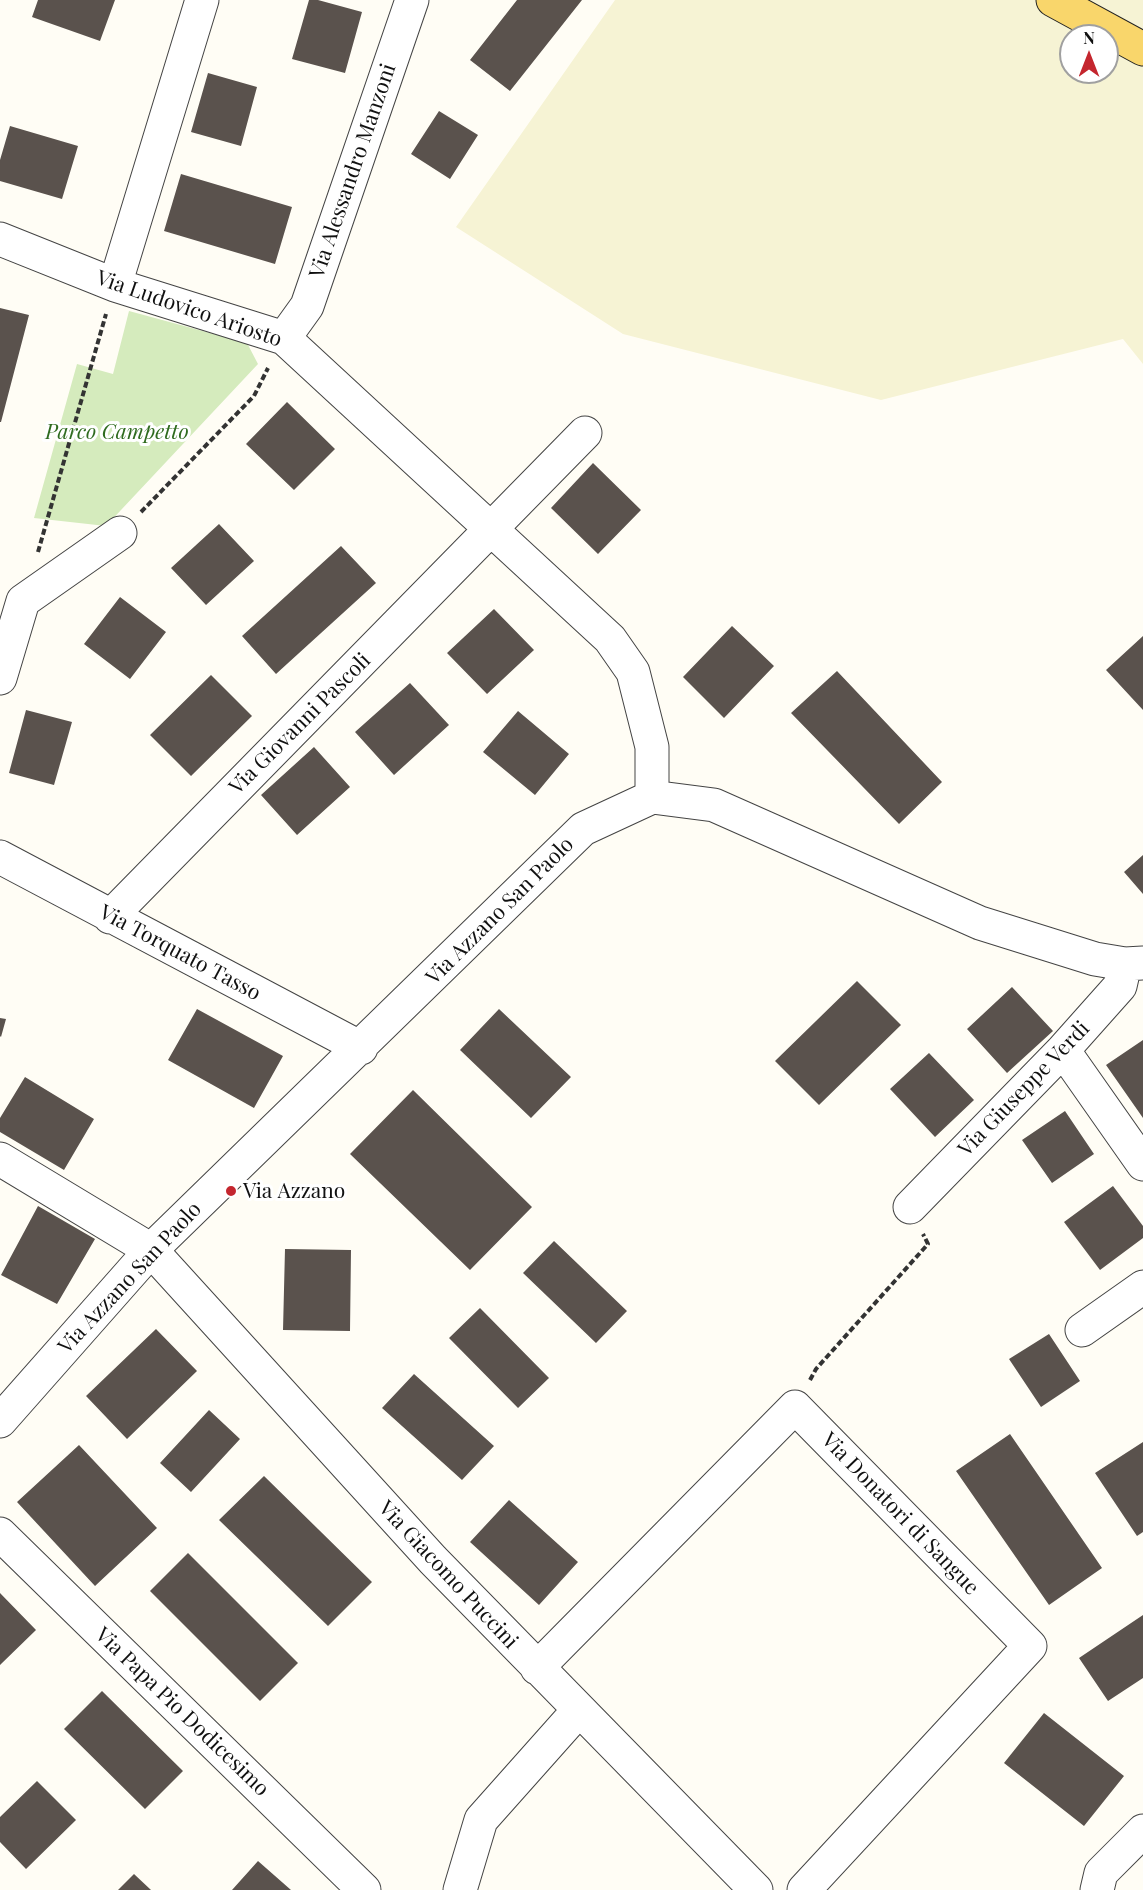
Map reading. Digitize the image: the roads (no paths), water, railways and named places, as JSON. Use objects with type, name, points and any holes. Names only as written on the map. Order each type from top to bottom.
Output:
[{"type":"main road","points":[[1053,0],[1143,48]]},
{"type":"street","points":[[115,285],[202,0]]},
{"type":"street","name":"Via Alessandro Manzoni","points":[[284,338],[307,306],[411,0]]},
{"type":"street","name":"Via Ludovico Ariosto","points":[[0,239],[115,285],[284,338],[610,639],[633,672],[652,747],[652,797]]},
{"type":"street","points":[[491,531],[585,433]]},
{"type":"street","name":"Via Giovanni Pascoli","points":[[110,917],[491,531]]},
{"type":"street","points":[[0,678],[23,601],[120,533]]},
{"type":"street","points":[[652,797],[714,805],[980,923],[1095,959],[1134,963]]},
{"type":"street","name":"Via Azzano San Paolo","points":[[0,1421],[151,1250],[361,1048],[583,829],[652,797]]},
{"type":"street","name":"Via Torquato Tasso","points":[[0,856],[110,917],[361,1048]]},
{"type":"street","name":"Via Giuseppe Verdi","points":[[910,1207],[1063,1050],[1120,987],[1134,963]]},
{"type":"street","points":[[1063,1050],[1143,1164]]},
{"type":"street","name":"Via Giacomo Puccini","points":[[0,1159],[151,1250],[433,1560],[578,1711],[756,1890]]},
{"type":"street","points":[[1082,1330],[1143,1287]]},
{"type":"street","name":"Via Donatori di Sangue","points":[[537,1668],[795,1407],[1030,1646],[804,1890]]},
{"type":"street","name":"Via Papa Pio Dodicesimo","points":[[0,1533],[364,1890]]},
{"type":"street","points":[[460,1890],[481,1820],[578,1711]]},
{"type":"street","points":[[1097,1890],[1101,1873],[1143,1831]]},
{"type":"place","name":"Via Azzano","points":[[231,1191]]},
{"type":"park label","name":"Parco Campetto","points":[[117,432]]}]
